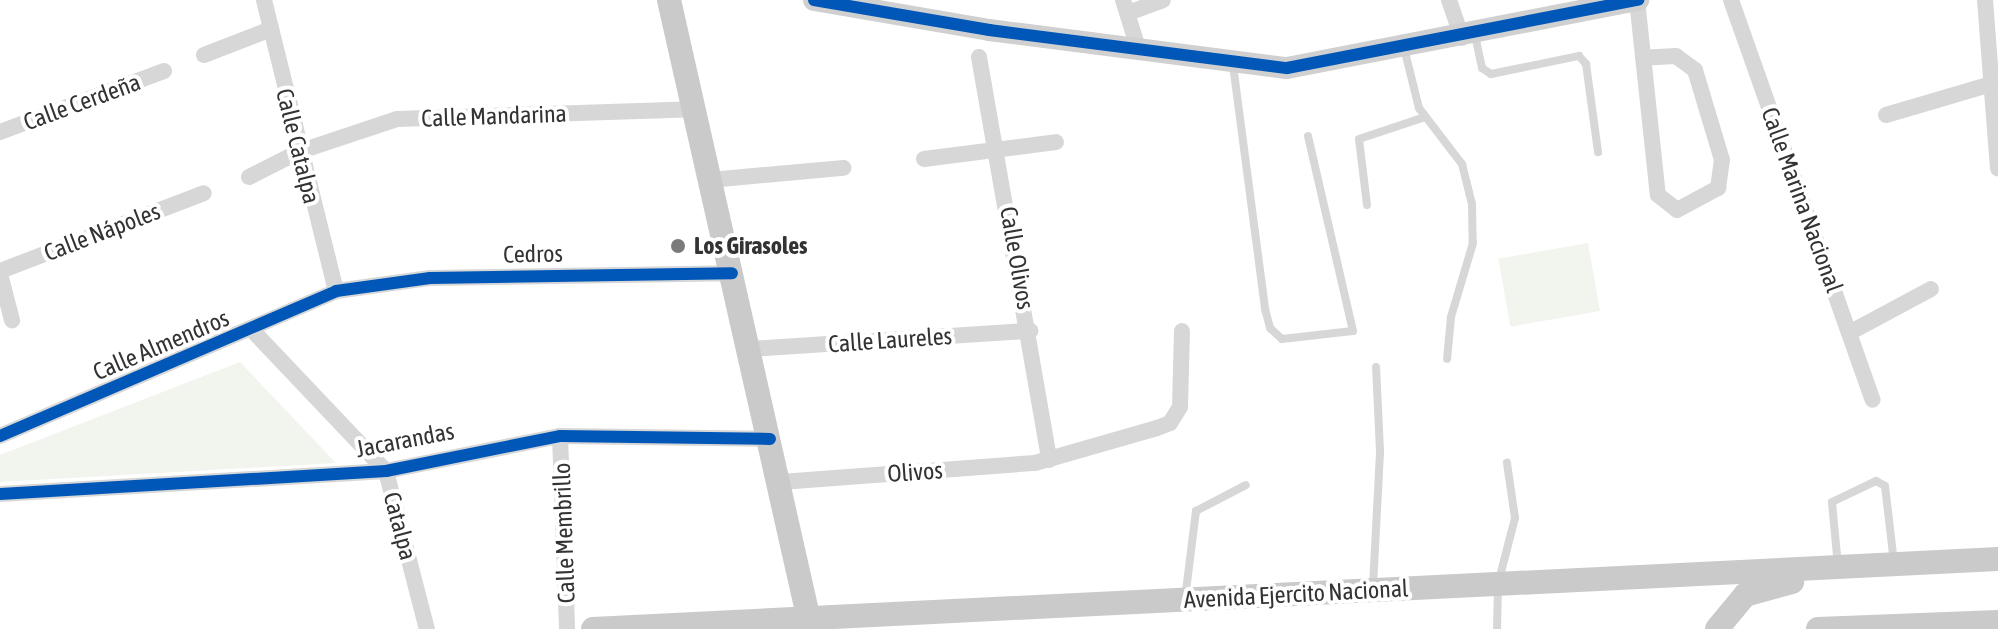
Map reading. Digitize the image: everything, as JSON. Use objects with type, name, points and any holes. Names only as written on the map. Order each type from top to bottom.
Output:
[{"type":"main road","points":[[669,0],[781,482],[810,623]]},
{"type":"main road","name":"Avenida Ejercito Nacional","points":[[593,629],[810,623],[1185,599],[1998,559]]},
{"type":"main road","points":[[1717,629],[1745,595],[1802,580],[1811,568]]},
{"type":"main road","points":[[1818,629],[1998,622]]},
{"type":"street","name":"Calle Catalpa","points":[[264,0],[298,152],[336,291]]},
{"type":"street","points":[[814,0],[1233,65],[1287,68],[1468,36],[1638,0],[1643,58],[1658,195],[1664,206],[1677,210],[1718,188],[1722,160],[1695,70],[1676,56],[1643,58]]},
{"type":"street","points":[[1139,51],[1126,6],[1163,0]]},
{"type":"street","points":[[1449,0],[1468,36]]},
{"type":"street","name":"Calle Marina Nacional","points":[[1731,0],[1873,400]]},
{"type":"street","points":[[1985,0],[1998,168]]},
{"type":"street","points":[[204,55],[271,29]]},
{"type":"street","name":"Calle Olivos","points":[[979,57],[1030,331],[1049,460]]},
{"type":"street","name":"Calle Cerdeña","points":[[0,132],[164,71]]},
{"type":"street","points":[[1886,115],[1991,84]]},
{"type":"street","name":"Calle Mandarina","points":[[249,177],[298,152],[397,119],[694,109]]},
{"type":"street","points":[[924,159],[998,152],[1056,142]]},
{"type":"street","points":[[710,180],[843,168]]},
{"type":"street","name":"Calle Nápoles","points":[[0,273],[204,193]]},
{"type":"street","points":[[0,273],[12,320]]},
{"type":"street","name":"Cedros","points":[[336,291],[430,278],[732,273]]},
{"type":"street","points":[[1849,333],[1931,289]]},
{"type":"street","name":"Calle Almendros","points":[[0,436],[253,331],[336,291]]},
{"type":"street","name":"Catalpa","points":[[253,331],[386,471],[427,629]]},
{"type":"street","name":"Calle Laureles","points":[[749,349],[1030,331]]},
{"type":"street","name":"Olivos","points":[[781,482],[1049,460],[1176,417],[1182,331]]},
{"type":"street","name":"Jacarandas","points":[[0,494],[386,471],[560,436],[770,439]]},
{"type":"street","name":"Calle Membrillo","points":[[560,436],[567,629]]},
{"type":"lane","points":[[1468,36],[1482,68],[1491,74],[1579,56],[1586,64],[1598,152]]},
{"type":"lane","points":[[1404,48],[1425,117],[1462,164],[1472,204],[1473,243],[1451,317],[1447,359]]},
{"type":"lane","points":[[1233,65],[1265,309],[1270,328],[1282,339],[1353,331],[1308,136]]},
{"type":"lane","points":[[1367,205],[1359,139],[1425,117]]},
{"type":"lane","points":[[1372,590],[1380,451],[1376,367]]},
{"type":"lane","points":[[1497,629],[1498,584],[1515,518],[1507,463]]},
{"type":"lane","points":[[1838,567],[1832,502],[1876,481],[1885,486],[1895,564]]},
{"type":"lane","points":[[1185,599],[1196,511],[1246,485]]},
{"type":"shaded area","points":[[1588,243],[1600,311],[1510,327],[1498,259]]},
{"type":"shaded area","points":[[240,362],[336,463],[0,482],[0,455]]},
{"type":"cycle path","points":[[814,0],[989,30],[1287,68],[1638,0]]},
{"type":"cycle path","points":[[0,436],[336,291],[430,278],[732,273]]},
{"type":"cycle path","points":[[0,494],[386,471],[560,436],[770,439]]},
{"type":"place","name":"Los Girasoles","points":[[678,246]]}]
